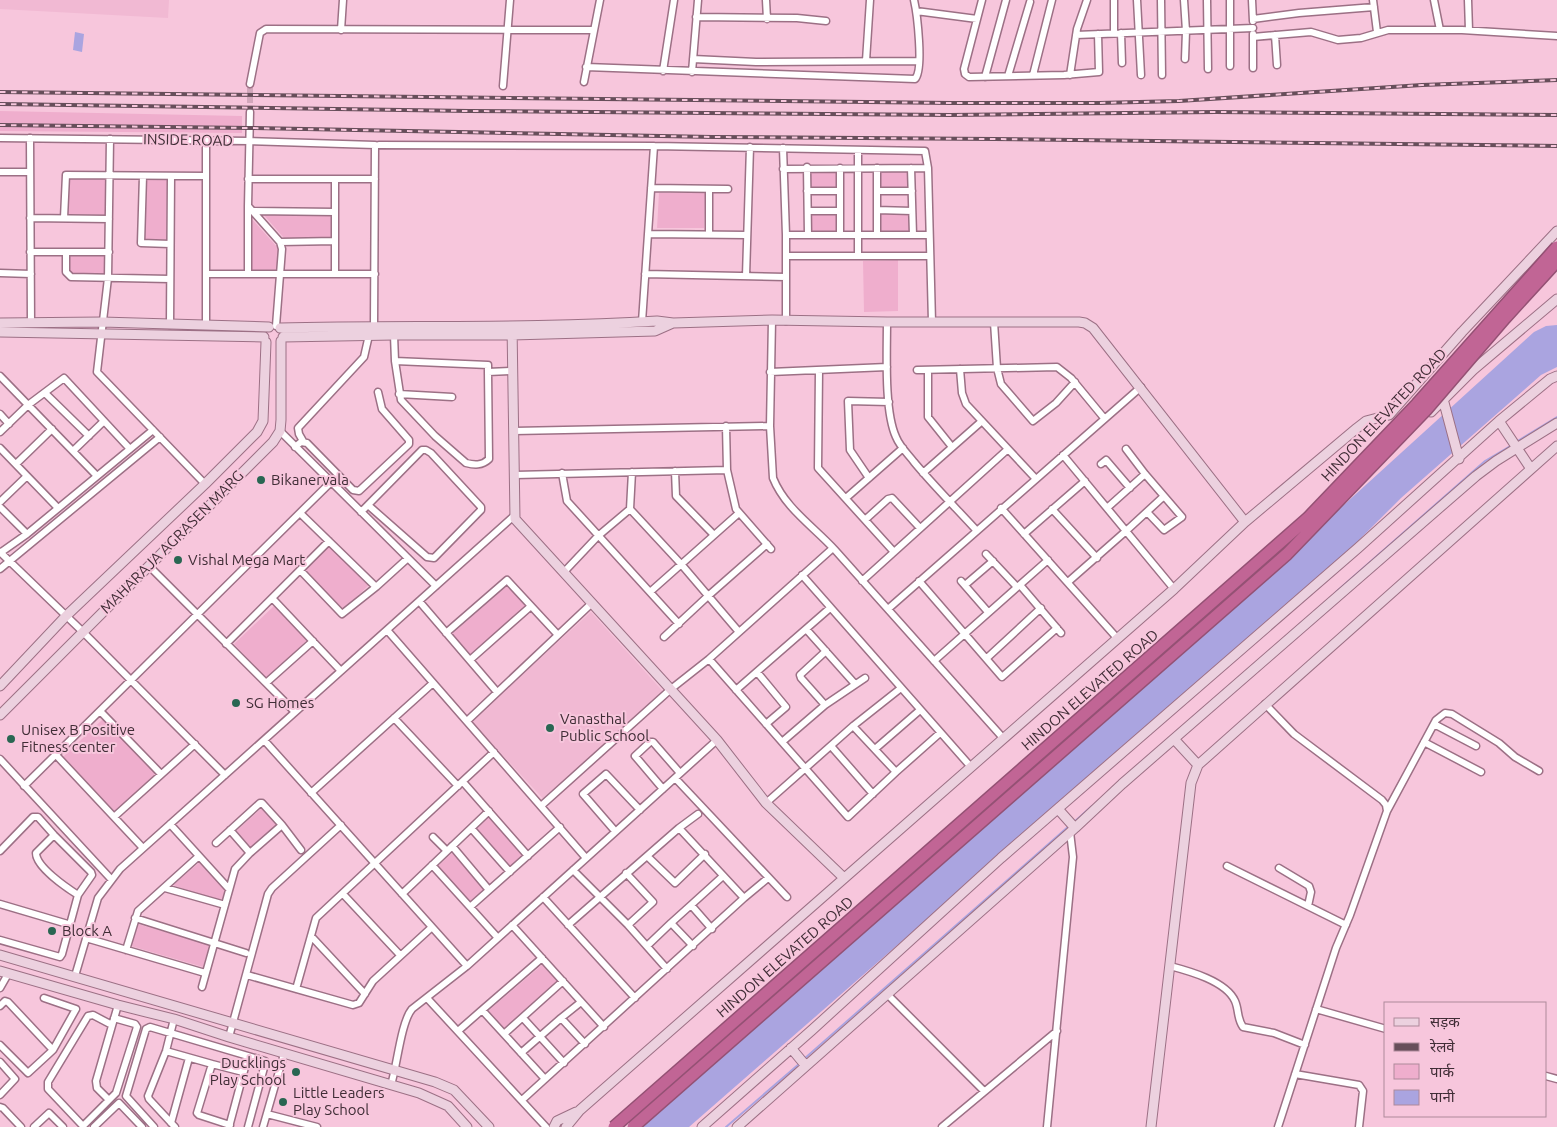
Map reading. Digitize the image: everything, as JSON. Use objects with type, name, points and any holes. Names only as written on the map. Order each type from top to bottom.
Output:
[{"type":"highway","name":"HINDON ELEVATED ROAD","points":[[614,1127],[1308,518],[1417,404],[1557,247]]},
{"type":"highway","name":"HINDON ELEVATED ROAD","points":[[633,1127],[1287,554],[1426,410],[1557,261]]},
{"type":"street","points":[[341,30],[343,0]]},
{"type":"street","points":[[503,86],[510,0]]},
{"type":"street","points":[[584,82],[600,0]]},
{"type":"street","points":[[663,71],[674,0]]},
{"type":"street","points":[[692,72],[698,0]]},
{"type":"street","points":[[766,0],[767,19]]},
{"type":"street","points":[[866,61],[870,0]]},
{"type":"street","points":[[586,67],[914,79],[918,75],[919,61],[914,0]]},
{"type":"street","points":[[982,0],[964,72],[969,77],[1070,75],[1099,72],[1098,34]]},
{"type":"street","points":[[985,77],[1006,0]]},
{"type":"street","points":[[1033,75],[1052,0]]},
{"type":"street","points":[[1070,75],[1076,35],[1087,0]]},
{"type":"street","points":[[1114,0],[1122,63]]},
{"type":"street","points":[[1137,0],[1141,75]]},
{"type":"street","points":[[1161,0],[1162,75]]},
{"type":"street","points":[[1184,0],[1185,59]]},
{"type":"street","points":[[1207,0],[1208,69]]},
{"type":"street","points":[[1230,0],[1230,66]]},
{"type":"street","points":[[1252,0],[1253,68]]},
{"type":"street","points":[[1434,0],[1440,30]]},
{"type":"street","points":[[1468,0],[1469,30]]},
{"type":"street","points":[[1008,76],[1030,2]]},
{"type":"street","points":[[1253,19],[1374,4],[1377,32]]},
{"type":"street","points":[[916,11],[977,19]]},
{"type":"street","points":[[696,17],[826,20]]},
{"type":"street","points":[[1076,35],[1253,28]]},
{"type":"street","points":[[250,84],[262,30],[266,29],[594,30]]},
{"type":"street","points":[[1253,37],[1311,32],[1338,40],[1361,38],[1388,30],[1469,30],[1557,36]]},
{"type":"street","points":[[1275,35],[1276,65]]},
{"type":"street","points":[[693,59],[765,62],[919,61]]},
{"type":"street","points":[[248,273],[250,112]]},
{"type":"street","name":"INSIDE ROAD","points":[[0,138],[206,140],[377,145],[654,146],[925,151],[928,168]]},
{"type":"street","points":[[30,138],[31,323]]},
{"type":"street","points":[[110,139],[108,278],[97,369],[99,376],[205,484]]},
{"type":"street","points":[[206,140],[206,325]]},
{"type":"street","points":[[374,326],[377,145]]},
{"type":"street","points":[[642,322],[654,146]]},
{"type":"street","points":[[746,276],[750,148]]},
{"type":"street","points":[[783,148],[786,321]]},
{"type":"street","points":[[858,150],[858,255]]},
{"type":"street","points":[[783,169],[807,167],[928,168],[932,322]]},
{"type":"street","points":[[807,167],[808,235]]},
{"type":"street","points":[[840,168],[840,235]]},
{"type":"street","points":[[877,168],[877,235]]},
{"type":"street","points":[[911,168],[913,235]]},
{"type":"street","points":[[0,172],[30,172]]},
{"type":"street","points":[[64,218],[66,175],[206,176]]},
{"type":"street","points":[[143,176],[141,243],[170,244]]},
{"type":"street","points":[[170,324],[171,176]]},
{"type":"street","points":[[248,179],[375,179]]},
{"type":"street","points":[[335,179],[335,274]]},
{"type":"street","points":[[651,188],[728,189]]},
{"type":"street","points":[[709,189],[710,234]]},
{"type":"street","points":[[807,191],[840,191]]},
{"type":"street","points":[[877,191],[912,191]]},
{"type":"street","points":[[250,209],[335,212]]},
{"type":"street","points":[[250,209],[280,242],[282,249],[278,332],[280,431],[436,586]]},
{"type":"street","points":[[877,210],[912,211]]},
{"type":"street","points":[[808,212],[840,211]]},
{"type":"street","points":[[30,218],[109,219]]},
{"type":"street","points":[[566,1127],[580,1110],[1174,589],[1245,522],[1366,421],[1389,415],[1469,325],[1557,231]]},
{"type":"street","points":[[648,234],[747,235]]},
{"type":"street","points":[[786,235],[929,236]]},
{"type":"street","points":[[280,242],[335,241]]},
{"type":"street","points":[[30,252],[109,252]]},
{"type":"street","points":[[66,252],[66,272],[71,277],[170,279]]},
{"type":"street","points":[[786,256],[930,256]]},
{"type":"street","points":[[0,273],[31,274]]},
{"type":"street","points":[[206,274],[375,274]]},
{"type":"street","points":[[645,274],[786,277]]},
{"type":"street","points":[[1389,415],[1399,421],[1419,425],[1496,351],[1557,299]]},
{"type":"street","points":[[772,320],[770,426],[773,478],[776,486],[795,511],[888,609],[1003,738]]},
{"type":"street","points":[[0,332],[102,322],[206,325],[278,332],[374,326],[512,331],[657,321],[673,323],[772,320],[887,322],[1073,321],[1085,323],[1093,328],[1245,522]]},
{"type":"street","points":[[887,322],[887,367],[893,432],[923,473],[977,531]]},
{"type":"street","points":[[994,322],[997,368],[1001,384],[1033,421],[1056,403],[1075,382]]},
{"type":"street","points":[[0,323],[31,323],[48,328],[102,333],[265,339],[275,345],[278,332]]},
{"type":"street","points":[[265,339],[264,332],[369,335],[512,331],[655,331],[673,323]]},
{"type":"street","points":[[1469,325],[1496,351]]},
{"type":"street","points":[[512,331],[515,519],[717,740],[766,803],[844,878]]},
{"type":"street","points":[[394,334],[395,361],[401,401],[435,436],[466,463],[483,464],[489,459],[488,365],[395,361]]},
{"type":"street","points":[[369,335],[364,358],[298,428],[303,441],[353,490],[358,491],[409,444],[409,440],[382,409],[378,392]]},
{"type":"street","name":"MAHARAJA AGRASEN MARG","points":[[0,686],[66,616],[257,432],[263,421],[265,339]]},
{"type":"street","points":[[917,370],[1057,366],[1075,382],[1104,418]]},
{"type":"street","points":[[770,372],[887,367]]},
{"type":"street","points":[[960,369],[964,401],[1036,479]]},
{"type":"street","points":[[819,370],[817,466],[894,552]]},
{"type":"street","points":[[928,370],[928,417],[952,447]]},
{"type":"street","points":[[488,372],[513,371]]},
{"type":"street","points":[[0,376],[97,476]]},
{"type":"street","points":[[702,1127],[793,1051],[1001,858],[1061,813],[1358,548],[1458,456],[1550,379],[1557,376]]},
{"type":"street","points":[[0,432],[28,405],[64,378],[130,449]]},
{"type":"street","points":[[888,609],[1140,387]]},
{"type":"street","points":[[400,394],[452,397]]},
{"type":"street","points":[[47,395],[89,436]]},
{"type":"street","points":[[869,478],[850,450],[848,401],[889,402]]},
{"type":"street","points":[[1444,402],[1458,456]]},
{"type":"street","points":[[0,414],[9,424]]},
{"type":"street","points":[[73,451],[104,421]]},
{"type":"street","points":[[923,473],[982,421]]},
{"type":"street","points":[[1499,421],[1531,469]]},
{"type":"street","points":[[737,1127],[804,1063],[887,994],[1072,828],[1476,476],[1517,447],[1557,423]]},
{"type":"street","points":[[664,637],[708,596],[769,546],[739,513],[734,504],[727,470],[726,426]]},
{"type":"street","points":[[514,431],[770,426]]},
{"type":"street","points":[[16,464],[52,429]]},
{"type":"street","points":[[153,430],[27,534],[0,553],[83,632],[225,775]]},
{"type":"street","name":"MAHARAJA AGRASEN MARG","points":[[0,715],[273,442],[280,431]]},
{"type":"street","points":[[0,569],[160,437]]},
{"type":"street","points":[[295,447],[303,441]]},
{"type":"street","points":[[1151,1127],[1192,783],[1198,765],[1557,446]]},
{"type":"street","points":[[0,448],[58,508]]},
{"type":"street","points":[[846,498],[903,448]]},
{"type":"street","points":[[862,581],[1008,448]]},
{"type":"street","points":[[1126,449],[1182,517],[1164,530],[1147,512]]},
{"type":"street","points":[[361,512],[422,450],[431,453],[481,510],[431,559],[368,505]]},
{"type":"street","points":[[1063,455],[1174,589]]},
{"type":"street","points":[[1101,464],[1106,460],[1130,488]]},
{"type":"street","points":[[514,475],[727,470]]},
{"type":"street","points":[[675,471],[676,496],[714,535]]},
{"type":"street","points":[[632,472],[630,509],[681,564],[739,632]]},
{"type":"street","points":[[562,473],[567,501],[679,624]]},
{"type":"street","points":[[1107,508],[1145,474]]},
{"type":"street","points":[[0,502],[26,476]]},
{"type":"street","points":[[1024,534],[1085,481]]},
{"type":"street","points":[[24,786],[331,482]]},
{"type":"street","points":[[1068,582],[1164,496]]},
{"type":"street","points":[[866,519],[888,499],[892,498],[920,528]]},
{"type":"street","points":[[0,507],[27,534]]},
{"type":"street","points":[[1001,508],[1117,638]]},
{"type":"street","points":[[1052,508],[1097,558]]},
{"type":"street","points":[[564,572],[598,536],[630,509]]},
{"type":"street","points":[[300,513],[376,587]]},
{"type":"street","points":[[650,592],[739,513]]},
{"type":"street","points":[[64,1004],[75,976],[98,898],[111,879],[143,848],[515,515]]},
{"type":"street","points":[[226,644],[329,540]]},
{"type":"street","points":[[541,806],[671,688],[709,659],[832,548]]},
{"type":"street","points":[[919,581],[1002,677],[1059,631],[1041,608],[986,554]]},
{"type":"street","points":[[300,570],[342,614],[408,558]]},
{"type":"street","points":[[934,661],[1048,560]]},
{"type":"street","points":[[988,612],[963,583],[993,561]]},
{"type":"street","points":[[149,566],[295,712]]},
{"type":"street","points":[[802,575],[971,767]]},
{"type":"street","points":[[446,633],[507,580],[558,636]]},
{"type":"street","points":[[272,598],[341,671]]},
{"type":"street","points":[[419,601],[497,692]]},
{"type":"street","points":[[466,721],[592,603]]},
{"type":"street","points":[[470,660],[531,606]]},
{"type":"street","points":[[736,690],[830,608]]},
{"type":"street","points":[[987,658],[1041,608]]},
{"type":"street","points":[[806,629],[855,684]]},
{"type":"street","points":[[387,630],[586,858]]},
{"type":"street","points":[[266,683],[313,641]]},
{"type":"street","points":[[825,705],[800,675],[826,651]]},
{"type":"street","points":[[709,659],[848,817],[940,733]]},
{"type":"street","points":[[757,672],[786,707],[766,724]]},
{"type":"street","points":[[782,742],[825,705],[865,678]]},
{"type":"street","points":[[311,793],[433,683]]},
{"type":"street","points":[[766,803],[854,726],[901,688]]},
{"type":"street","points":[[1265,704],[1294,734],[1382,800],[1386,805],[1387,811]]},
{"type":"street","points":[[100,710],[161,774]]},
{"type":"street","points":[[876,750],[920,710]]},
{"type":"street","points":[[1278,1127],[1336,948],[1387,811],[1434,724],[1445,713],[1452,714],[1499,743],[1515,758],[1539,771]]},
{"type":"street","points":[[394,718],[489,811],[528,856]]},
{"type":"street","points":[[1434,724],[1476,746]]},
{"type":"street","points":[[854,726],[896,772]]},
{"type":"street","points":[[1174,739],[1198,765]]},
{"type":"street","points":[[264,740],[467,966]]},
{"type":"street","points":[[391,1085],[396,1071],[406,1017],[412,1009],[467,966],[717,740]]},
{"type":"street","points":[[663,789],[635,756],[650,742],[653,742],[678,776],[787,897]]},
{"type":"street","points":[[1424,742],[1481,772]]},
{"type":"street","points":[[114,816],[195,744]]},
{"type":"street","points":[[831,746],[873,794]]},
{"type":"street","points":[[296,989],[316,918],[494,752]]},
{"type":"street","points":[[56,755],[143,848]]},
{"type":"street","points":[[0,760],[111,879]]},
{"type":"street","points":[[615,831],[583,794],[606,774],[640,810]]},
{"type":"street","points":[[216,843],[260,803],[265,805],[301,850]]},
{"type":"street","points":[[402,894],[489,811]]},
{"type":"street","points":[[1048,1127],[1073,857],[1072,828],[1061,813]]},
{"type":"street","points":[[568,925],[626,873],[698,814]]},
{"type":"street","points":[[0,850],[33,817],[38,817],[91,872],[92,876],[78,895],[71,925],[60,956],[0,940]]},
{"type":"street","points":[[170,824],[229,890]]},
{"type":"street","points":[[202,987],[237,866],[282,825]]},
{"type":"street","points":[[229,1037],[270,891],[341,825]]},
{"type":"street","points":[[470,907],[560,827]]},
{"type":"street","points":[[471,828],[510,872]]},
{"type":"street","points":[[679,828],[744,898]]},
{"type":"street","points":[[230,830],[250,853]]},
{"type":"street","points":[[54,835],[36,853],[36,859],[62,885],[78,895]]},
{"type":"street","points":[[433,837],[449,849],[489,890]]},
{"type":"street","points":[[647,856],[675,883],[705,854]]},
{"type":"street","points":[[126,950],[138,910],[199,856]]},
{"type":"street","points":[[432,865],[498,938]]},
{"type":"street","points":[[1227,866],[1346,925]]},
{"type":"street","points":[[1279,868],[1309,886],[1311,892],[1308,906]]},
{"type":"street","points":[[573,870],[648,946],[667,969]]},
{"type":"street","points":[[626,873],[653,902],[628,925]]},
{"type":"street","points":[[648,946],[723,876]]},
{"type":"street","points":[[522,1100],[768,878]]},
{"type":"street","points":[[165,888],[225,905]]},
{"type":"street","points":[[343,894],[400,955]]},
{"type":"street","points":[[543,897],[635,998]]},
{"type":"street","points":[[0,904],[71,925]]},
{"type":"street","points":[[691,905],[712,929]]},
{"type":"street","points":[[135,918],[246,953]]},
{"type":"street","points":[[671,923],[693,946]]},
{"type":"street","points":[[512,925],[604,1027]]},
{"type":"street","points":[[247,975],[353,1005],[359,1004],[373,982],[432,927]]},
{"type":"street","points":[[311,936],[364,994]]},
{"type":"street","points":[[86,938],[206,972]]},
{"type":"street","points":[[0,955],[396,1071],[454,1090],[489,1127]]},
{"type":"street","points":[[458,1031],[542,958]]},
{"type":"street","points":[[1170,966],[1198,973],[1227,992],[1234,1000],[1239,1021],[1243,1027],[1274,1033],[1304,1045]]},
{"type":"street","points":[[0,988],[4,973],[174,1019],[284,1054],[419,1093],[448,1106],[467,1127]]},
{"type":"street","points":[[69,991],[75,976]]},
{"type":"street","points":[[504,1034],[563,981]]},
{"type":"street","points":[[887,994],[984,1091]]},
{"type":"street","points":[[0,1045],[28,1074],[53,1050],[76,1012],[75,1008],[44,998]]},
{"type":"street","points":[[427,998],[546,1127]]},
{"type":"street","points":[[0,1006],[8,1002],[53,1050]]},
{"type":"street","points":[[521,1053],[581,1002]]},
{"type":"street","points":[[109,1100],[97,1088],[96,1081],[118,1005]]},
{"type":"street","points":[[1316,1009],[1384,1028]]},
{"type":"street","points":[[482,1010],[546,1079]]},
{"type":"street","points":[[94,1015],[113,1021],[135,1024],[136,1027],[116,1093],[109,1100],[83,1126],[48,1089],[48,1082],[88,1016],[94,1015]]},
{"type":"street","points":[[523,1018],[564,1062]]},
{"type":"street","points":[[561,1018],[585,1044]]},
{"type":"street","points":[[173,1125],[148,1096],[172,1034],[174,1019]]},
{"type":"street","points":[[154,1127],[126,1097],[146,1029],[150,1027],[263,1060],[266,1064],[248,1127]]},
{"type":"street","points":[[942,1127],[1057,1031]]},
{"type":"street","points":[[166,1051],[243,1072]]},
{"type":"street","points":[[793,1051],[804,1063]]},
{"type":"street","points":[[263,1127],[284,1054]]},
{"type":"street","points":[[212,1064],[197,1112],[199,1115],[230,1126],[248,1056]]},
{"type":"street","points":[[173,1125],[189,1058]]},
{"type":"street","points":[[0,1062],[15,1079],[0,1095]]},
{"type":"street","points":[[1295,1074],[1355,1084],[1362,1088],[1359,1127]]},
{"type":"street","points":[[94,1127],[119,1103],[142,1127]]},
{"type":"street","points":[[0,1107],[21,1127]]},
{"type":"street","points":[[554,1127],[558,1121],[580,1110]]},
{"type":"street","points":[[34,1127],[49,1113],[63,1127]]},
{"type":"street","points":[[267,1114],[314,1127]]},
{"type":"shaded area","points":[[0,0],[169,0],[168,18],[0,9]]},
{"type":"shaded area","points":[[591,612],[668,697],[549,805],[471,721]]},
{"type":"green space","points":[[0,111],[242,116],[242,133],[0,131]]},
{"type":"green space","points":[[809,170],[838,170],[838,189],[809,189]]},
{"type":"green space","points":[[881,170],[909,170],[909,190],[880,189]]},
{"type":"green space","points":[[146,176],[167,177],[166,242],[145,242]]},
{"type":"green space","points":[[67,177],[106,178],[106,215],[67,214]]},
{"type":"green space","points":[[659,193],[705,193],[704,228],[657,228]]},
{"type":"green space","points":[[262,213],[331,215],[331,239],[284,238]]},
{"type":"green space","points":[[810,213],[838,213],[838,232],[809,232]]},
{"type":"green space","points":[[880,213],[909,213],[909,232],[880,232]]},
{"type":"green space","points":[[251,218],[278,248],[278,270],[251,271]]},
{"type":"green space","points":[[69,254],[106,255],[106,277],[69,276]]},
{"type":"green space","points":[[898,260],[898,311],[864,312],[863,261]]},
{"type":"green space","points":[[330,545],[369,585],[343,610],[304,570]]},
{"type":"green space","points":[[508,585],[527,606],[471,655],[452,634]]},
{"type":"green space","points":[[274,606],[307,640],[267,679],[234,644]]},
{"type":"green space","points":[[103,719],[155,774],[115,812],[63,757]]},
{"type":"green space","points":[[263,807],[278,824],[252,848],[236,831]]},
{"type":"green space","points":[[489,815],[525,855],[510,868],[474,828]]},
{"type":"green space","points":[[452,853],[485,890],[471,903],[438,866]]},
{"type":"green space","points":[[200,862],[227,889],[223,903],[173,885]]},
{"type":"green space","points":[[138,924],[209,945],[203,967],[131,946]]},
{"type":"green space","points":[[543,964],[559,982],[504,1029],[488,1011]]},
{"type":"water","points":[[75,32],[84,34],[82,52],[73,50]]},
{"type":"water","points":[[1557,325],[1557,367],[1541,375],[1401,498],[1327,572],[689,1127],[635,1127],[1018,784],[1346,503],[1534,332],[1546,326]]},
{"type":"waterway","points":[[1516,442],[1557,417]]},
{"type":"waterway","points":[[1336,592],[1485,461],[1512,445]]},
{"type":"waterway","points":[[1073,823],[1092,806]]},
{"type":"waterway","points":[[804,1059],[1069,826]]},
{"type":"waterway","points":[[726,1127],[799,1064]]},
{"type":"tunnel","points":[[250,84],[250,112]]},
{"type":"railway","points":[[0,92],[1099,103],[1179,101],[1422,85],[1557,80]]},
{"type":"railway","points":[[0,104],[469,111],[950,115],[1215,112],[1557,115]]},
{"type":"railway","points":[[0,125],[712,137],[1557,146]]},
{"type":"place","name":"Bikanervala","points":[[261,480]]},
{"type":"place","name":"Vishal Mega Mart","points":[[178,560]]},
{"type":"place","name":"SG Homes","points":[[236,703]]},
{"type":"place","name":"Vanasthal Public School","points":[[550,728]]},
{"type":"place","name":"Unisex B Positive Fitness center","points":[[11,739]]},
{"type":"place","name":"Block A","points":[[52,931]]},
{"type":"place","name":"Ducklings Play School","points":[[296,1072]]},
{"type":"place","name":"Little Leaders Play School","points":[[283,1102]]}]
